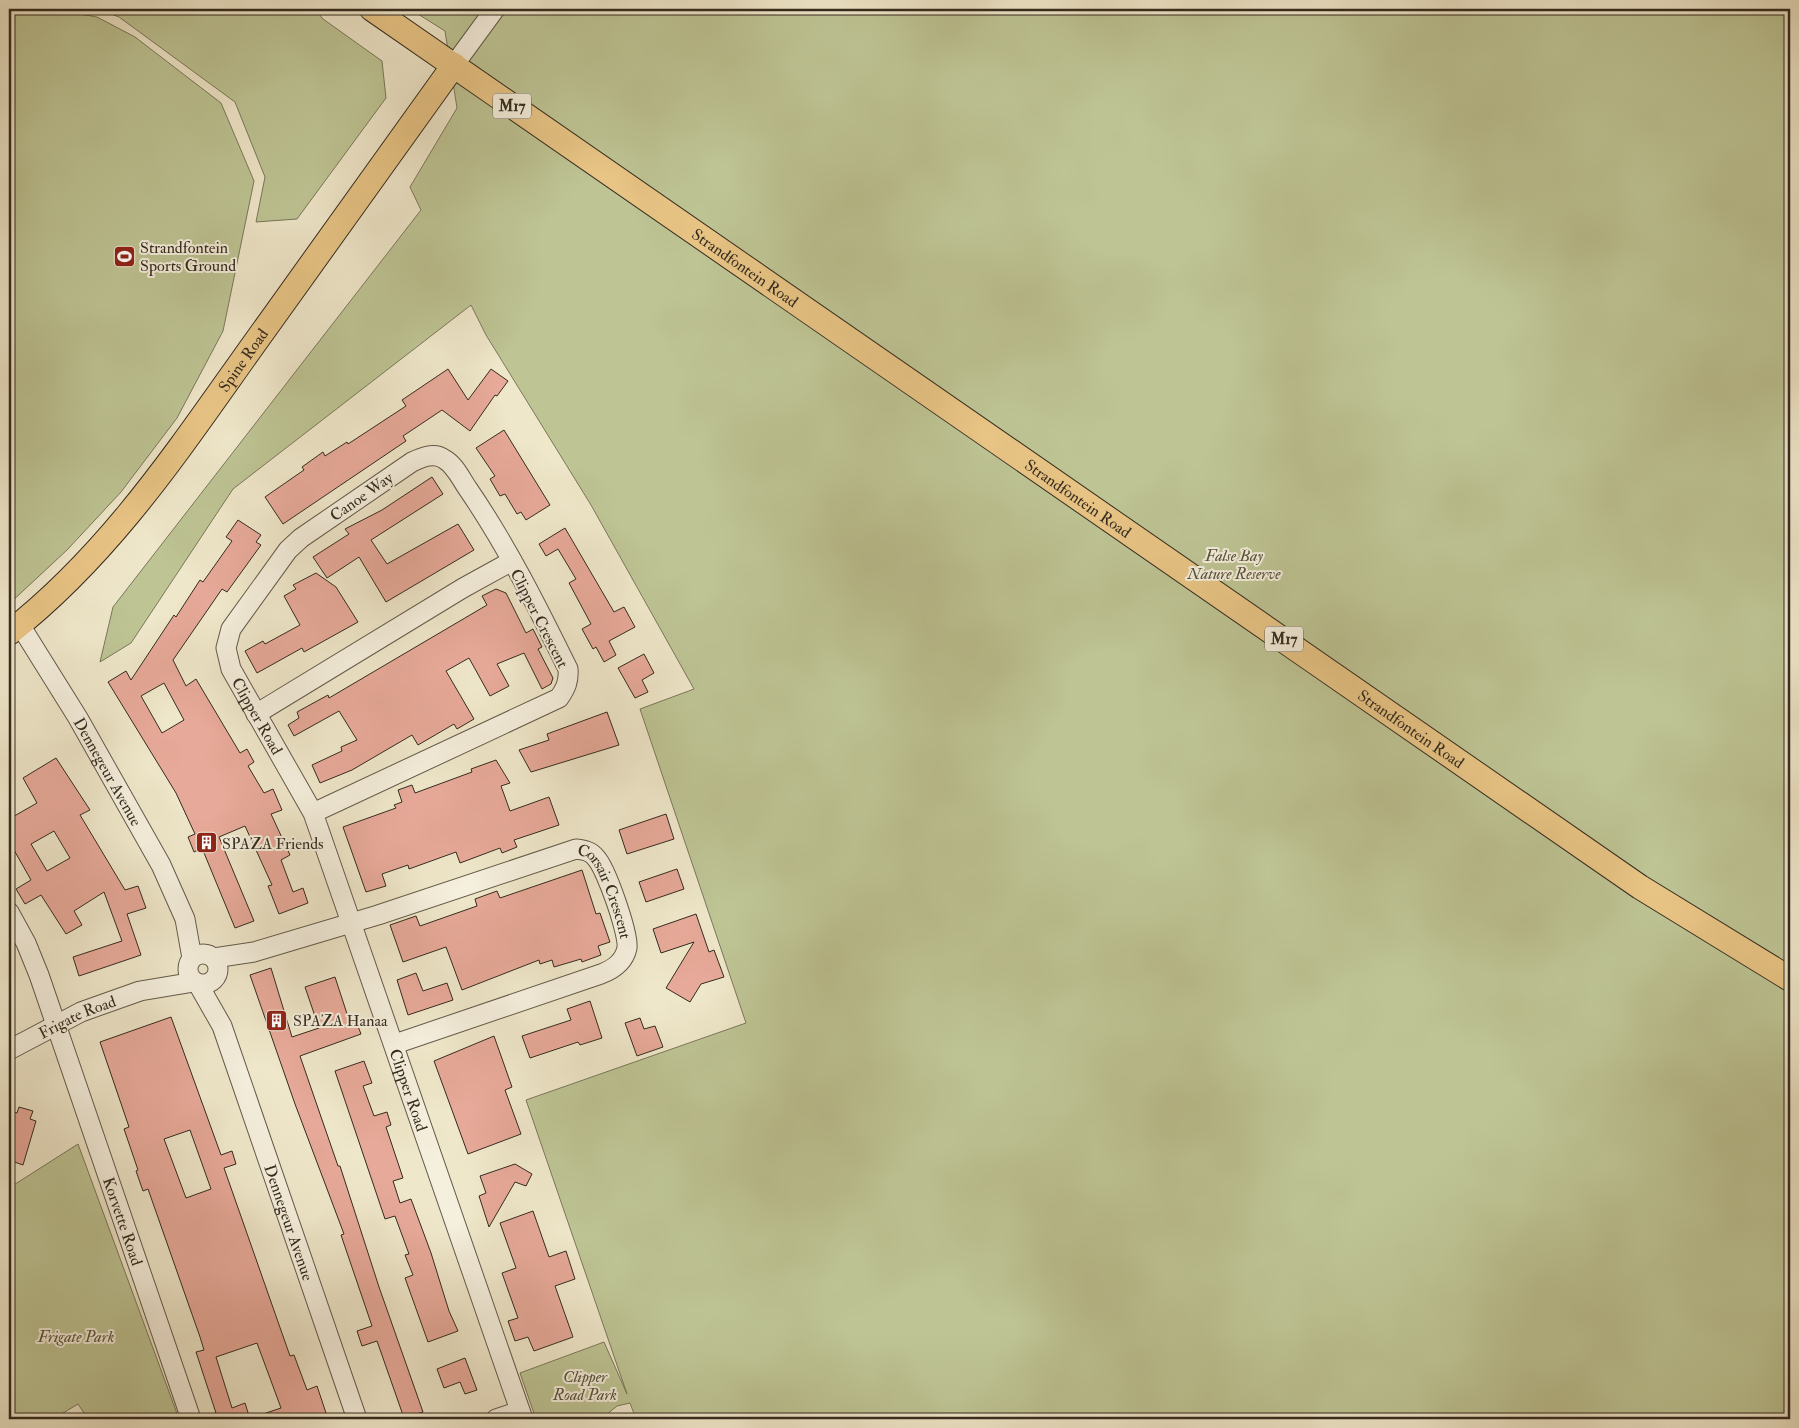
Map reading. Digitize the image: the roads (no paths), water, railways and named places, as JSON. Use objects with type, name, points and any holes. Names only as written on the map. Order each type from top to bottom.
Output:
[{"type":"main road","name":"Strandfontein Road","points":[[372,9],[1640,887],[1790,979]]},
{"type":"main road","name":"Spine Road","points":[[14,629],[49,600],[89,561],[146,494],[454,66]]},
{"type":"street","points":[[454,66],[495,9]]},
{"type":"street","name":"Canoe Way","points":[[227,659],[226,648],[231,630],[288,550],[300,538],[421,457],[438,456],[450,464],[492,524],[512,562]]},
{"type":"street","name":"Clipper Crescent","points":[[256,714],[463,588],[512,562],[539,610],[568,669],[569,677],[566,689],[559,698],[313,813]]},
{"type":"street","name":"Dennegeur Avenue","points":[[14,629],[78,718],[161,865],[187,925],[203,970],[357,1419]]},
{"type":"street","name":"Clipper Road","points":[[227,659],[313,813],[353,922],[522,1415]]},
{"type":"street","name":"Corsair Crescent","points":[[353,922],[576,849],[592,854],[604,869],[627,939],[625,954],[612,969],[395,1044]]},
{"type":"street","name":"Korvette Road","points":[[9,912],[26,943],[191,1419]]},
{"type":"street","name":"Frigate Road","points":[[9,1050],[55,1024],[81,1012],[254,952],[353,922]]},
{"type":"street","points":[[496,1419],[522,1415]]},
{"type":"place","name":"Strandfontein Sports Ground","points":[[124,256]]},
{"type":"place","name":"SPAZA Friends","points":[[206,843]]},
{"type":"place","name":"SPAZA Hanaa","points":[[277,1020]]},
{"type":"park label","name":"False Bay Nature Reserve","points":[[1234,564]]},
{"type":"park label","name":"Frigate Park","points":[[76,1336]]},
{"type":"park label","name":"Clipper Road Park","points":[[585,1385]]}]
